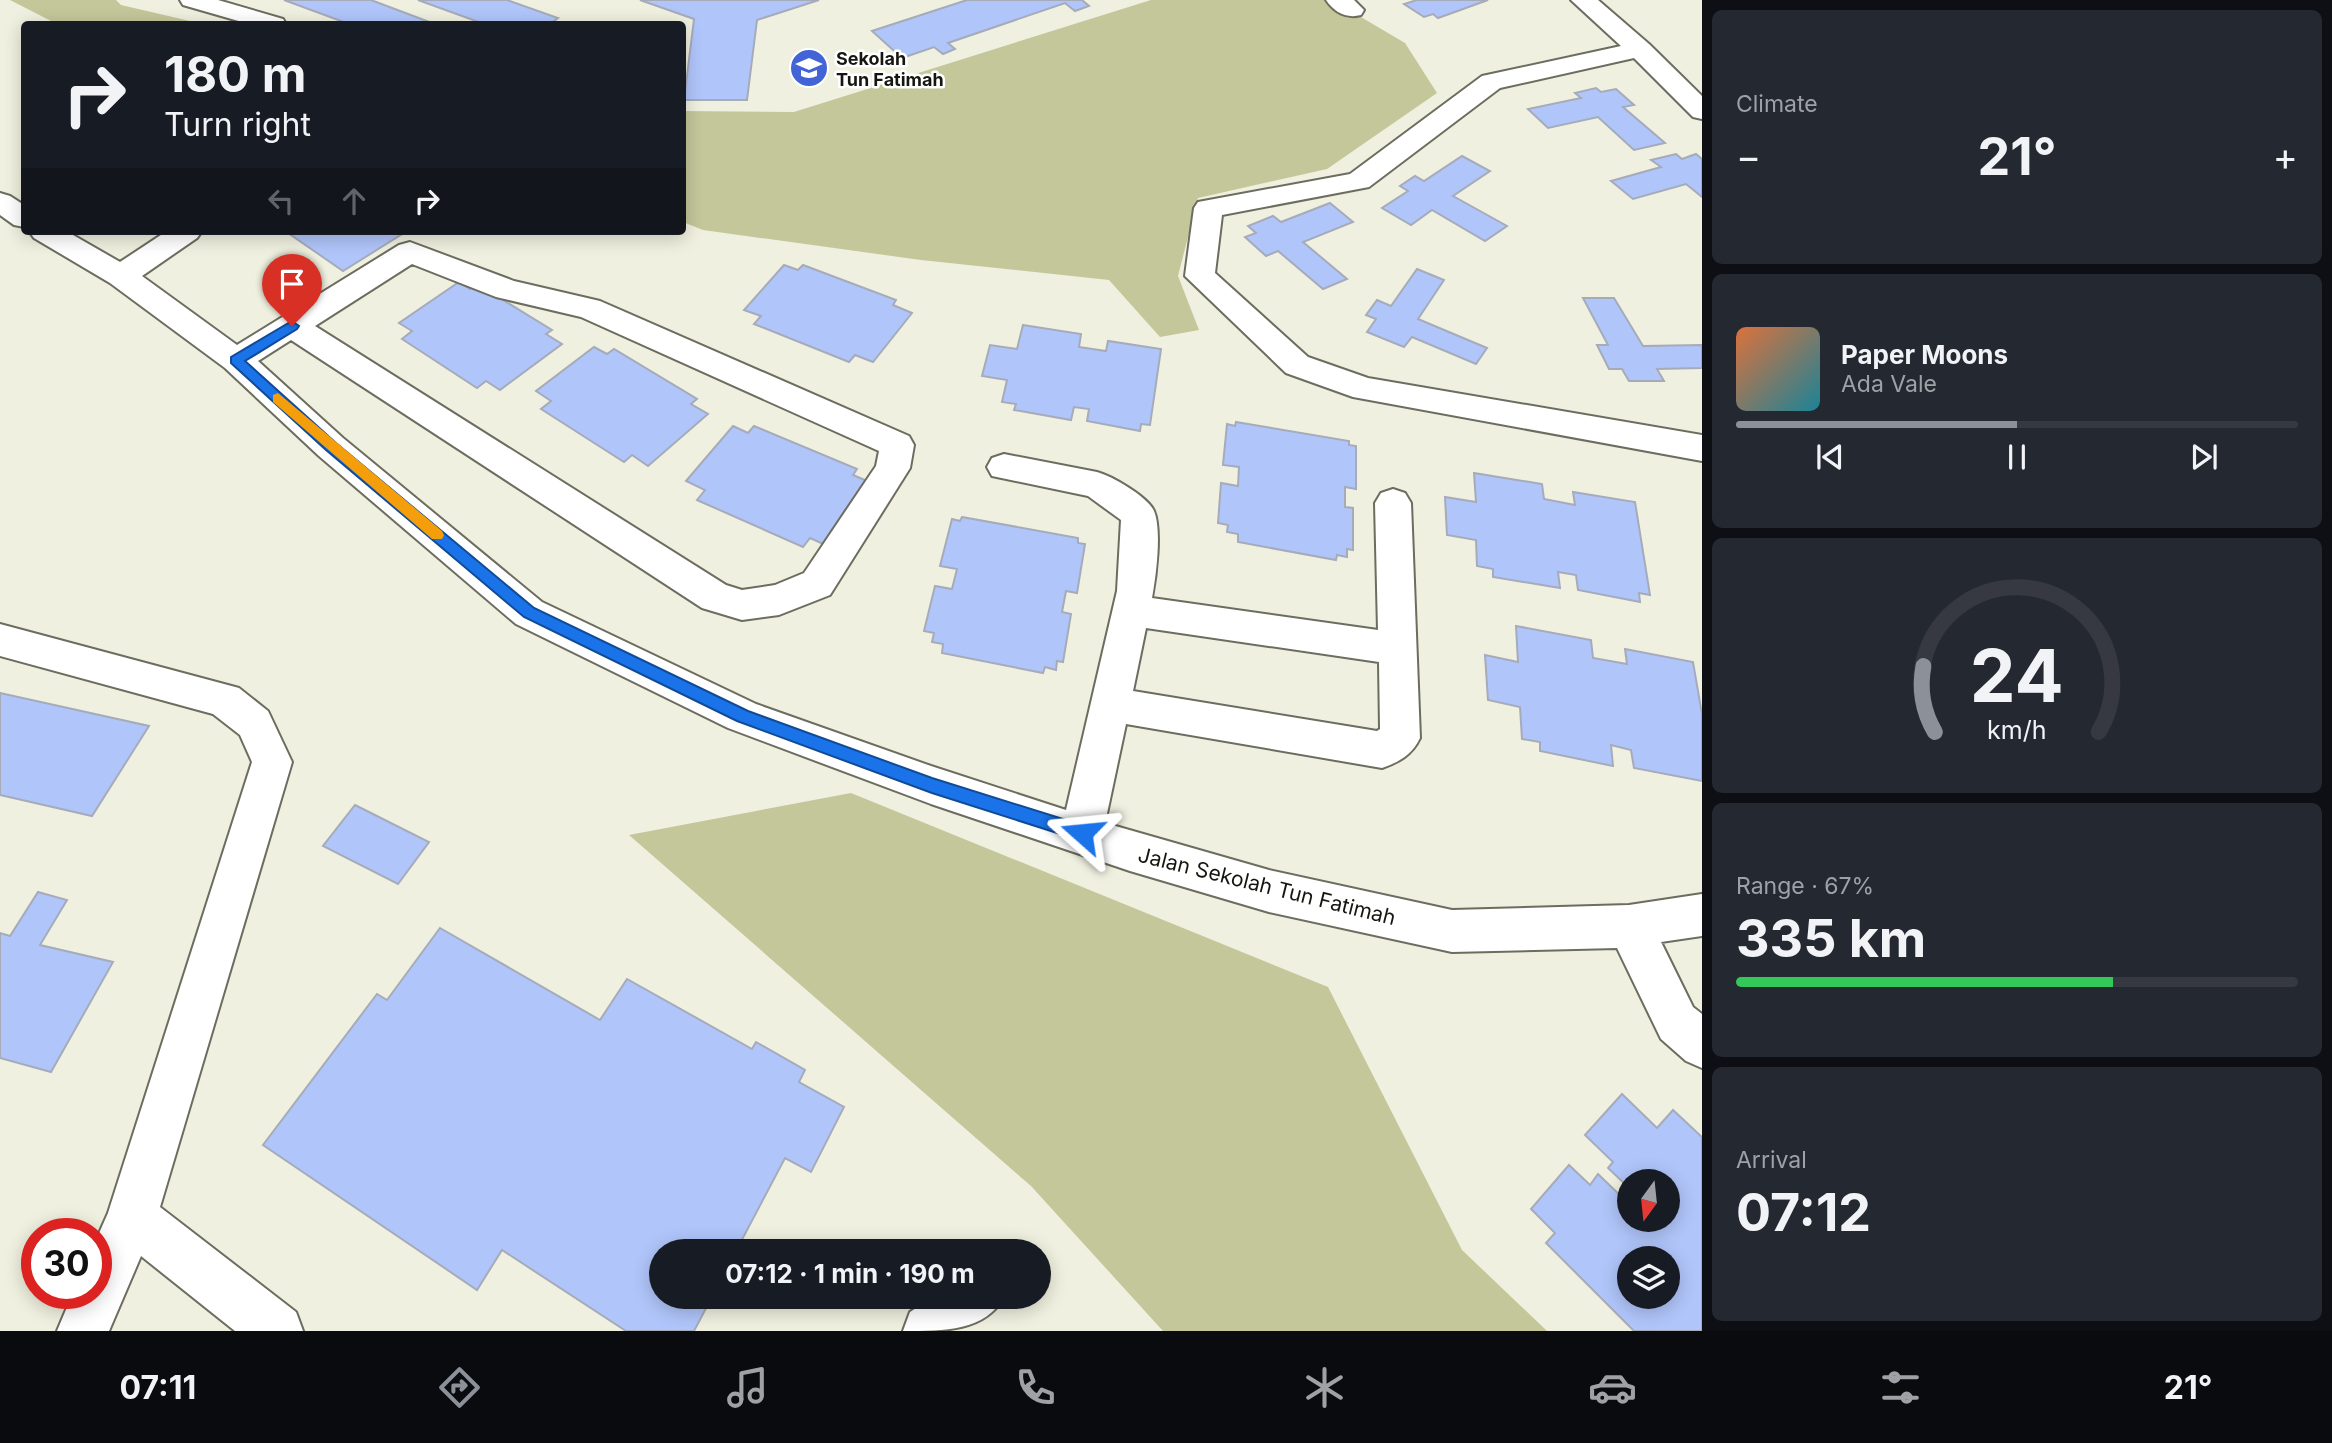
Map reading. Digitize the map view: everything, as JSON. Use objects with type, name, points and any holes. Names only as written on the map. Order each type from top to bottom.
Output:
[{"type":"street","points":[[192,0],[264,21]]},
{"type":"street","points":[[1583,0],[1640,49],[1702,111]]},
{"type":"street","points":[[1640,49],[1491,82],[1370,188],[1208,208],[1200,276],[1297,365],[1365,389],[1702,449]]},
{"type":"street","points":[[0,202],[21,216]]},
{"type":"street","name":"Jalan Sekolah Tun Fatimah","points":[[52,235],[121,276],[236,360],[331,447],[529,613],[742,716],[932,785],[1082,833],[1130,852],[1269,891],[1452,931],[1629,926],[1702,915]]},
{"type":"street","points":[[121,276],[181,235]]},
{"type":"street","points":[[236,360],[410,252],[507,290],[589,308],[897,445],[893,468],[817,584],[779,600],[741,605],[715,597],[292,326]]},
{"type":"street","points":[[1004,467],[1097,485],[1138,514],[1140,534],[1135,590],[1082,833]]},
{"type":"street","points":[[1110,704],[1381,750],[1400,738],[1393,503]]},
{"type":"street","points":[[1130,610],[1398,649]]},
{"type":"street","points":[[0,640],[225,700],[254,723],[272,762],[132,1217],[83,1331]]},
{"type":"street","points":[[1629,926],[1677,1023],[1702,1045]]},
{"type":"street","points":[[132,1217],[277,1331]]},
{"type":"street","points":[[929,1331],[961,1309]]},
{"type":"green space","points":[[10,0],[116,0],[121,5],[190,21],[51,21]]},
{"type":"green space","points":[[1151,0],[1332,0],[1405,43],[1437,93],[1327,169],[1198,198],[1178,276],[1199,330],[1160,337],[1109,280],[921,260],[703,230],[686,223],[686,111],[794,112]]},
{"type":"green space","points":[[851,793],[1328,987],[1462,1250],[1547,1331],[1163,1331],[1031,1186],[629,835]]},
{"type":"building","points":[[284,0],[371,0],[427,21],[341,21]]},
{"type":"building","points":[[418,0],[507,0],[558,18],[554,21],[476,21]]},
{"type":"building","points":[[640,0],[819,0],[757,20],[747,100],[686,100],[694,19]]},
{"type":"building","points":[[967,0],[1082,0],[1089,6],[1075,11],[1065,3],[948,43],[955,49],[943,54],[934,47],[902,58],[872,31]]},
{"type":"building","points":[[1417,0],[1488,0],[1438,18],[1433,14],[1424,17],[1404,4]]},
{"type":"building","points":[[1596,88],[1601,92],[1616,89],[1634,105],[1623,107],[1665,143],[1634,150],[1598,117],[1548,128],[1528,109],[1581,98],[1575,93]]},
{"type":"building","points":[[1676,154],[1682,159],[1696,154],[1702,159],[1702,197],[1686,184],[1633,199],[1611,181],[1661,167],[1651,160]]},
{"type":"building","points":[[1462,156],[1490,171],[1453,196],[1507,226],[1485,241],[1432,210],[1411,225],[1382,208],[1408,191],[1400,186],[1415,176],[1424,181]]},
{"type":"building","points":[[1330,203],[1353,222],[1303,242],[1347,279],[1323,289],[1278,251],[1266,256],[1245,237],[1256,233],[1248,226],[1273,216],[1281,222]]},
{"type":"building","points":[[291,235],[401,235],[343,271]]},
{"type":"building","points":[[784,265],[798,270],[803,265],[896,300],[893,305],[912,313],[873,362],[855,355],[849,362],[754,324],[761,316],[744,310]]},
{"type":"building","points":[[1417,269],[1444,280],[1418,319],[1487,348],[1476,364],[1412,337],[1404,347],[1367,332],[1376,319],[1366,315],[1377,300],[1391,306]]},
{"type":"building","points":[[459,282],[470,289],[477,284],[552,330],[546,334],[562,344],[500,390],[486,381],[477,388],[402,339],[412,331],[399,323]]},
{"type":"building","points":[[1583,298],[1614,298],[1643,346],[1702,345],[1702,368],[1657,369],[1664,381],[1629,381],[1622,369],[1609,369],[1597,345],[1608,345]]},
{"type":"building","points":[[1023,325],[1081,334],[1079,347],[1106,351],[1108,341],[1161,349],[1150,425],[1141,424],[1140,431],[1087,421],[1089,409],[1074,407],[1071,420],[1014,410],[1016,404],[1002,402],[1007,380],[982,376],[990,345],[1017,349]]},
{"type":"building","points":[[594,347],[607,354],[614,349],[697,399],[691,404],[708,414],[648,466],[632,455],[624,462],[541,409],[551,401],[536,391]]},
{"type":"building","points":[[1236,422],[1349,441],[1349,445],[1356,446],[1356,489],[1345,487],[1345,507],[1353,508],[1353,550],[1347,549],[1347,557],[1337,555],[1336,560],[1238,542],[1238,534],[1227,532],[1228,525],[1218,523],[1221,483],[1238,486],[1239,467],[1223,465],[1227,424],[1235,426]]},
{"type":"building","points":[[733,426],[748,433],[754,426],[857,469],[853,475],[874,484],[830,547],[810,538],[803,547],[697,500],[705,490],[686,481]]},
{"type":"building","points":[[1474,473],[1542,484],[1544,499],[1575,505],[1573,492],[1635,502],[1650,595],[1639,593],[1640,602],[1578,590],[1576,575],[1558,572],[1560,588],[1493,577],[1493,569],[1477,566],[1476,540],[1447,535],[1445,497],[1476,502]]},
{"type":"building","points":[[962,517],[1078,538],[1078,543],[1085,544],[1077,593],[1066,591],[1062,612],[1071,614],[1063,662],[1057,661],[1056,670],[1045,667],[1043,673],[942,653],[943,644],[932,642],[934,633],[924,631],[935,586],[952,589],[957,569],[940,566],[952,519],[960,521]]},
{"type":"building","points":[[1516,626],[1591,640],[1593,658],[1627,664],[1625,649],[1693,662],[1702,714],[1702,781],[1634,768],[1631,750],[1611,745],[1613,766],[1540,751],[1540,742],[1522,739],[1520,707],[1488,700],[1485,655],[1518,662]]},
{"type":"building","points":[[0,693],[149,726],[92,816],[0,795]]},
{"type":"building","points":[[355,805],[429,842],[398,884],[323,846]]},
{"type":"building","points":[[38,892],[67,900],[40,945],[113,962],[51,1072],[0,1058],[0,933],[10,936]]},
{"type":"building","points":[[440,928],[600,1020],[627,979],[752,1049],[756,1042],[805,1070],[799,1082],[844,1107],[811,1172],[785,1158],[742,1239],[649,1239],[649,1309],[706,1309],[694,1331],[626,1331],[502,1250],[477,1290],[263,1145],[377,994],[387,1000]]},
{"type":"building","points":[[1622,1094],[1657,1128],[1673,1110],[1702,1137],[1702,1331],[1634,1331],[1546,1243],[1555,1233],[1531,1209],[1569,1165],[1590,1185],[1598,1174],[1617,1192],[1617,1232],[1680,1232],[1680,1169],[1617,1169],[1617,1177],[1608,1168],[1613,1162],[1585,1135]]},
{"type":"slow traffic","points":[[278,398],[331,447],[437,535]]},
{"type":"place","name":"Sekolah Tun Fatimah","points":[[809,68]]},
{"type":"route","points":[[292,326],[236,360],[331,447],[529,613],[742,716],[932,785],[1082,833]]}]
